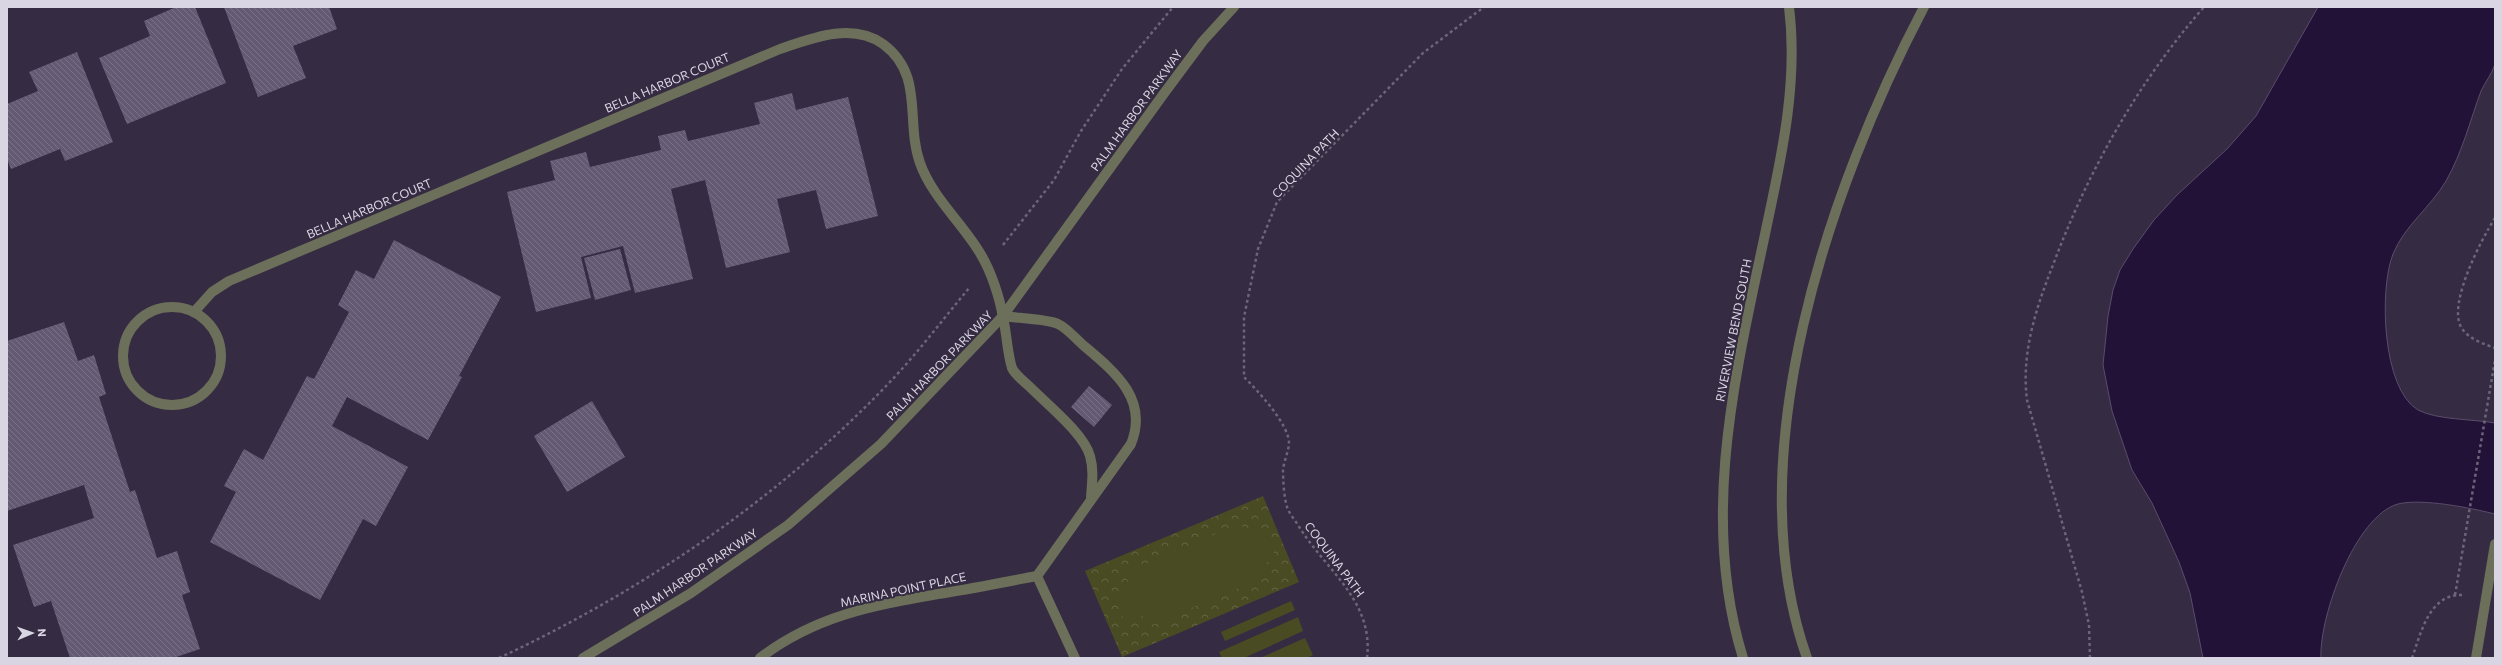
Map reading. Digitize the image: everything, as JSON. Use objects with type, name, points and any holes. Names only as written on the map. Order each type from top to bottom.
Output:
[{"type":"street","name":"PALM HARBOR PARKWAY","points":[[583,658],[691,593],[788,525],[882,444],[1003,316],[1164,92],[1203,42],[1234,7]]},
{"type":"street","name":"RIVERVIEW BEND SOUTH","points":[[1743,658],[1730,612],[1726,584],[1722,520],[1725,461],[1740,355],[1785,131],[1792,68],[1792,36],[1789,7]]},
{"type":"street","points":[[1807,658],[1790,600],[1782,533],[1781,496],[1784,452],[1795,368],[1812,293],[1843,195],[1887,81],[1924,7]]},
{"type":"street","name":"BELLA HARBOR COURT","points":[[194,312],[212,292],[229,281],[780,49],[822,36],[841,33],[858,34],[882,44],[898,60],[906,74],[911,88],[913,129],[920,163],[952,217],[980,253],[1003,316],[1012,369],[1086,445],[1092,465],[1091,497]]},
{"type":"street","points":[[161,307],[178,307],[194,312],[208,322],[217,337],[221,353],[218,374],[208,389],[195,400],[176,405],[159,404],[143,397],[131,385],[124,370],[122,352],[126,336],[136,322],[150,311],[161,307]]},
{"type":"street","points":[[1003,316],[1057,323],[1106,364],[1120,379],[1132,398],[1137,421],[1130,444],[1116,467],[1091,497],[1037,576],[1075,658]]},
{"type":"street","points":[[2476,658],[2495,544]]},
{"type":"street","name":"MARINA POINT PLACE","points":[[760,658],[796,634],[841,615],[878,605],[1037,576]]},
{"type":"path","points":[[1009,236],[1054,180],[1081,131],[1122,69],[1174,7]]},
{"type":"path","name":"COQUINA PATH","points":[[1367,658],[1367,627],[1359,607],[1334,571],[1309,543],[1287,507],[1283,470],[1289,442],[1274,409],[1244,377],[1244,317],[1258,249],[1277,202],[1423,53],[1484,7]]},
{"type":"path","points":[[2090,658],[2088,625],[2082,592],[2027,400],[2025,376],[2027,350],[2046,282],[2087,182],[2155,69],[2204,7]]},
{"type":"path","points":[[2495,218],[2463,285],[2458,309],[2461,327],[2468,334],[2495,348]]},
{"type":"path","points":[[499,658],[610,600],[710,536],[791,473],[888,384],[957,302]]},
{"type":"path","points":[[2456,594],[2495,360]]},
{"type":"path","points":[[2412,658],[2432,609],[2444,598],[2456,594],[2464,595]]},
{"type":"green space","points":[[1263,496],[1299,582],[1122,657],[1085,571]]},
{"type":"green space","points":[[1241,523],[1246,536],[1264,529],[1276,558],[1259,566],[1264,577],[1147,627],[1143,616],[1126,624],[1113,595],[1130,587],[1125,573]]},
{"type":"green space","points":[[1291,601],[1295,610],[1225,641],[1221,632]]},
{"type":"green space","points":[[1298,617],[1303,631],[1244,658],[1222,658],[1219,652]]},
{"type":"green space","points":[[1305,638],[1313,655],[1307,658],[1260,658]]},
{"type":"shaded area","points":[[2318,7],[2495,7],[2497,52],[2494,68],[2481,91],[2452,170],[2440,191],[2404,234],[2393,254],[2386,290],[2385,313],[2391,361],[2397,382],[2406,399],[2418,410],[2435,416],[2495,423],[2495,514],[2460,507],[2420,502],[2398,504],[2382,512],[2368,527],[2354,547],[2343,570],[2333,594],[2326,618],[2322,640],[2321,658],[2203,658],[2190,593],[2179,562],[2152,503],[2132,470],[2112,411],[2103,365],[2108,316],[2113,290],[2120,270],[2133,249],[2154,220],[2177,195],[2227,149],[2256,116]]},
{"type":"building","points":[[176,7],[195,7],[226,83],[127,124],[99,58],[150,36],[144,21]]},
{"type":"building","points":[[224,7],[329,7],[337,29],[293,46],[306,78],[258,97]]},
{"type":"building","points":[[77,52],[113,142],[65,161],[60,149],[11,169],[7,159],[7,104],[38,91],[29,72]]},
{"type":"building","points":[[792,93],[796,110],[848,97],[878,216],[826,229],[816,190],[777,199],[790,252],[726,268],[705,180],[671,189],[693,279],[635,293],[623,246],[581,257],[591,298],[536,312],[507,192],[555,180],[550,161],[586,152],[590,167],[661,150],[658,136],[685,130],[688,141],[760,124],[754,103]]},
{"type":"building","points":[[394,240],[501,297],[459,376],[462,377],[428,440],[347,397],[332,426],[408,467],[376,526],[363,519],[320,600],[210,542],[236,492],[224,486],[244,449],[263,460],[307,376],[314,379],[349,312],[338,305],[356,270],[374,279]]},
{"type":"building","points":[[620,249],[631,290],[595,300],[584,258]]},
{"type":"building","points":[[64,322],[78,361],[94,355],[106,394],[99,397],[130,492],[135,490],[157,558],[177,551],[190,592],[182,595],[200,649],[173,658],[70,658],[51,601],[34,607],[13,545],[94,518],[84,485],[7,511],[7,341]]},
{"type":"building","points":[[1089,386],[1112,405],[1094,427],[1071,407]]},
{"type":"building","points":[[592,401],[625,457],[567,492],[534,436]]}]
